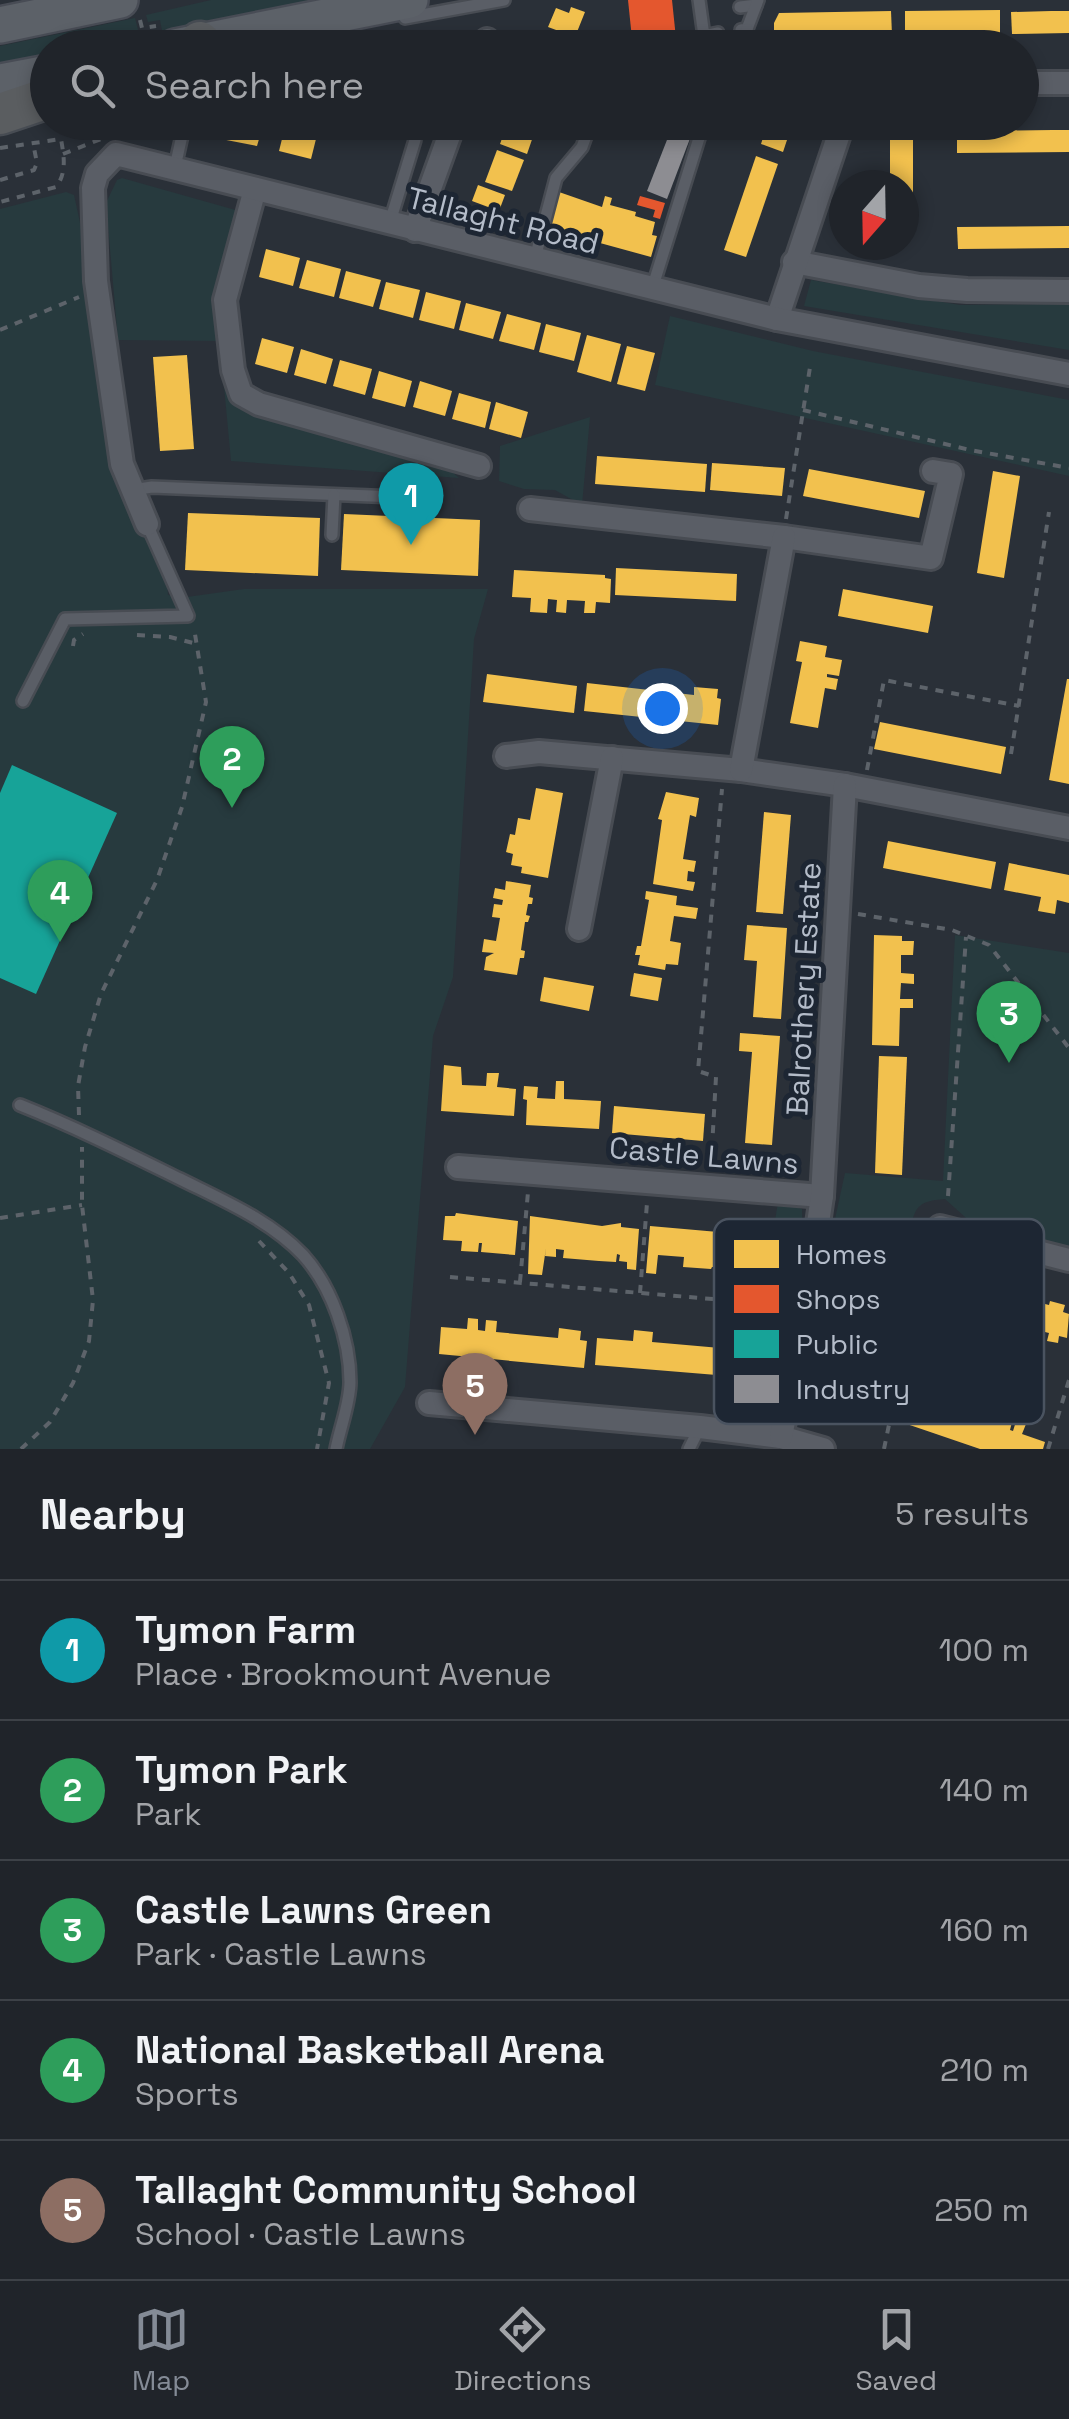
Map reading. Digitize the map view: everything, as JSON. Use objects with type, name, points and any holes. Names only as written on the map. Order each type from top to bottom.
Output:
[{"type":"highway","points":[[0,114],[30,104]]},
{"type":"main road","points":[[0,25],[130,10]]},
{"type":"main road","points":[[250,30],[333,14],[400,10]]},
{"type":"main road","points":[[0,82],[30,76]]},
{"type":"street","points":[[1039,83],[1069,83]]},
{"type":"street","points":[[415,230],[448,140]]},
{"type":"street","points":[[777,319],[837,140]]},
{"type":"street","name":"Tallaght Road","points":[[147,524],[122,464],[98,294],[91,206],[98,174],[116,154],[777,319],[1069,374]]},
{"type":"street","points":[[255,189],[225,300],[233,370],[241,394],[259,404],[479,466]]},
{"type":"street","points":[[794,262],[920,286],[1069,290]]},
{"type":"street","points":[[530,509],[785,530],[932,558],[951,474],[932,471]]},
{"type":"street","points":[[741,770],[785,530]]},
{"type":"street","points":[[506,756],[539,752],[856,780],[1069,828]]},
{"type":"street","points":[[578,929],[612,758]]},
{"type":"street","name":"Balrothery Estate","points":[[822,1196],[856,780]]},
{"type":"street","name":"Castle Lawns","points":[[458,1167],[822,1196],[819,1219]]},
{"type":"street","points":[[1044,1254],[1069,1260]]},
{"type":"street","points":[[429,1404],[700,1426],[781,1437],[823,1449]]},
{"type":"street","name":"Castle Lawns","points":[[781,1437],[783,1424]]},
{"type":"lane","points":[[400,10],[504,0]]},
{"type":"lane","points":[[740,7],[757,2]]},
{"type":"lane","points":[[744,30],[757,2]]},
{"type":"lane","points":[[700,6],[715,11]]},
{"type":"lane","points":[[333,14],[372,24]]},
{"type":"lane","points":[[174,167],[181,140]]},
{"type":"lane","points":[[389,224],[415,140]]},
{"type":"lane","points":[[535,258],[556,178],[585,140]]},
{"type":"lane","points":[[652,289],[698,140]]},
{"type":"lane","points":[[132,490],[152,487],[421,498]]},
{"type":"lane","points":[[332,535],[334,494]]},
{"type":"lane","points":[[23,702],[64,620],[188,616],[147,524]]},
{"type":"lane","points":[[20,1105],[237,1207],[275,1230],[303,1256],[318,1276],[344,1332],[350,1384],[336,1449]]},
{"type":"lane","points":[[689,1449],[700,1426]]},
{"type":"path","points":[[130,10],[142,28],[156,24],[164,30]]},
{"type":"path","points":[[0,148],[55,140]]},
{"type":"path","points":[[0,202],[56,187],[63,174],[61,140]]},
{"type":"path","points":[[0,180],[34,170],[37,163],[33,144]]},
{"type":"path","points":[[0,330],[76,298],[98,294]]},
{"type":"path","points":[[785,530],[812,361]]},
{"type":"path","points":[[803,410],[970,450],[1069,468]]},
{"type":"path","points":[[1011,754],[1049,512]]},
{"type":"path","points":[[79,1114],[78,1086],[85,1047],[101,994],[157,880],[182,807],[206,702],[188,616]]},
{"type":"path","points":[[74,646],[74,640],[84,634]]},
{"type":"path","points":[[124,634],[170,637],[196,644]]},
{"type":"path","points":[[856,780],[884,680],[1019,706]]},
{"type":"path","points":[[711,1170],[716,1077],[698,1072],[722,789]]},
{"type":"path","points":[[849,912],[952,930],[989,946],[1069,1048]]},
{"type":"path","points":[[948,1196],[966,936]]},
{"type":"path","points":[[21,1449],[50,1422],[73,1383],[89,1341],[93,1300],[82,1204],[82,1150]]},
{"type":"path","points":[[520,1282],[528,1188]]},
{"type":"path","points":[[640,1293],[648,1197]]},
{"type":"path","points":[[0,1218],[82,1204]]},
{"type":"path","points":[[252,1234],[289,1274],[309,1305],[329,1382],[318,1449]]},
{"type":"path","points":[[450,1276],[714,1300]]},
{"type":"path","points":[[1048,1449],[1069,1380]]},
{"type":"path","points":[[884,1449],[889,1424]]},
{"type":"green space","points":[[211,0],[334,0],[192,30],[162,30],[160,20],[148,22],[146,15]]},
{"type":"green space","points":[[135,18],[138,30],[77,30]]},
{"type":"green space","points":[[30,40],[30,64],[0,70],[0,46]]},
{"type":"green space","points":[[122,178],[239,211],[219,341],[118,340],[106,203],[117,180]]},
{"type":"green space","points":[[66,192],[74,195],[84,241],[104,417],[121,490],[167,582],[168,595],[187,597],[244,589],[488,589],[474,639],[453,977],[433,1036],[405,1387],[370,1449],[0,1449],[0,209]]},
{"type":"green space","points":[[811,280],[960,305],[1069,304],[1069,350],[804,306]]},
{"type":"green space","points":[[670,316],[813,351],[1069,400],[1069,476],[655,385]]},
{"type":"green space","points":[[221,354],[231,399],[248,413],[448,468],[459,478],[231,461]]},
{"type":"green space","points":[[590,417],[582,505],[555,490],[524,489],[499,481],[500,446]]},
{"type":"green space","points":[[955,935],[1069,953],[1069,1251],[1044,1244],[1044,1219],[967,1219],[945,1199],[922,1204],[913,1219],[835,1219],[845,1173],[943,1181]]},
{"type":"green space","points":[[778,1202],[802,1209],[802,1219],[775,1219]]},
{"type":"building: Homes","points":[[571,7],[585,12],[578,30],[548,27],[556,8],[569,13]]},
{"type":"building: Homes","points":[[1000,10],[1000,30],[905,30],[905,11]]},
{"type":"building: Homes","points":[[891,11],[892,30],[774,30],[779,13]]},
{"type":"building: Homes","points":[[1069,11],[1069,33],[1012,30],[1011,12]]},
{"type":"building: Homes","points":[[1039,130],[1069,130],[1069,152],[957,153],[957,140],[1039,140]]},
{"type":"building: Homes","points":[[226,140],[259,140],[257,146]]},
{"type":"building: Homes","points":[[282,140],[316,140],[311,159],[279,151]]},
{"type":"building: Homes","points":[[501,140],[532,140],[527,154],[500,144]]},
{"type":"building: Homes","points":[[762,140],[787,140],[783,152],[761,144]]},
{"type":"building: Homes","points":[[890,140],[913,140],[913,170],[890,170]]},
{"type":"building: Homes","points":[[497,150],[524,160],[512,191],[485,182]]},
{"type":"building: Homes","points":[[756,156],[778,164],[746,257],[724,250]]},
{"type":"building: Homes","points":[[478,185],[505,195],[499,211],[472,201]]},
{"type":"building: Homes","points":[[559,192],[602,207],[605,196],[612,198],[610,205],[655,222],[652,235],[657,236],[651,257],[549,229]]},
{"type":"building: Homes","points":[[1069,226],[1069,248],[958,249],[957,227]]},
{"type":"building: Homes","points":[[266,249],[300,258],[293,286],[259,277]]},
{"type":"building: Homes","points":[[307,260],[341,269],[334,297],[299,288]]},
{"type":"building: Homes","points":[[346,271],[381,280],[373,307],[339,298]]},
{"type":"building: Homes","points":[[386,282],[420,290],[413,318],[379,309]]},
{"type":"building: Homes","points":[[426,292],[461,301],[454,329],[419,320]]},
{"type":"building: Homes","points":[[466,303],[501,312],[493,339],[459,330]]},
{"type":"building: Homes","points":[[507,314],[541,323],[534,350],[499,341]]},
{"type":"building: Homes","points":[[546,324],[581,333],[574,361],[539,352]]},
{"type":"building: Homes","points":[[587,335],[621,344],[611,382],[577,372]]},
{"type":"building: Homes","points":[[262,338],[294,347],[287,373],[255,364]]},
{"type":"building: Homes","points":[[627,346],[655,353],[645,391],[617,384]]},
{"type":"building: Homes","points":[[301,349],[333,359],[326,384],[294,375]]},
{"type":"building: Homes","points":[[187,355],[194,449],[160,451],[153,357]]},
{"type":"building: Homes","points":[[340,360],[372,369],[365,395],[333,386]]},
{"type":"building: Homes","points":[[379,371],[412,381],[405,407],[372,398]]},
{"type":"building: Homes","points":[[420,381],[452,391],[445,416],[413,407]]},
{"type":"building: Homes","points":[[459,393],[491,402],[485,428],[452,419]]},
{"type":"building: Homes","points":[[496,402],[528,412],[521,438],[489,429]]},
{"type":"building: Homes","points":[[597,456],[707,464],[705,492],[595,484]]},
{"type":"building: Homes","points":[[712,463],[785,468],[782,496],[710,490]]},
{"type":"building: Homes","points":[[809,469],[925,491],[919,518],[803,496]]},
{"type":"building: Homes","points":[[993,471],[1020,476],[1004,578],[977,573]]},
{"type":"building: Homes","points":[[188,513],[320,518],[318,576],[185,570]]},
{"type":"building: Homes","points":[[344,514],[480,520],[478,576],[341,570]]},
{"type":"building: Homes","points":[[616,568],[737,574],[736,601],[615,595]]},
{"type":"building: Homes","points":[[514,570],[605,575],[611,579],[610,603],[596,602],[595,613],[584,613],[585,601],[567,600],[566,613],[556,612],[557,600],[548,599],[547,613],[530,612],[531,598],[512,597]]},
{"type":"building: Homes","points":[[843,589],[933,606],[928,633],[838,616]]},
{"type":"building: Homes","points":[[800,641],[827,646],[825,657],[842,660],[839,676],[827,674],[838,679],[836,690],[825,688],[818,728],[790,723],[802,662],[796,661]]},
{"type":"building: Homes","points":[[487,674],[577,686],[574,713],[483,702]]},
{"type":"building: Homes","points":[[1069,679],[1069,784],[1049,780]]},
{"type":"building: Homes","points":[[587,683],[694,695],[694,687],[718,689],[718,725],[584,711]]},
{"type":"building: Homes","points":[[880,722],[1006,747],[1001,774],[874,749]]},
{"type":"building: Homes","points":[[536,788],[563,793],[548,878],[521,873],[522,867],[511,865],[513,854],[506,852],[518,818],[530,820]]},
{"type":"building: Homes","points":[[666,792],[699,798],[696,817],[690,815],[683,859],[696,861],[694,872],[688,871],[687,881],[695,882],[693,891],[653,884],[662,820],[658,819]]},
{"type":"building: Homes","points":[[764,812],[791,815],[783,914],[756,912]]},
{"type":"building: Homes","points":[[888,841],[996,862],[991,889],[883,868]]},
{"type":"building: Homes","points":[[1009,863],[1069,875],[1069,903],[1057,900],[1055,914],[1038,911],[1041,897],[1004,890]]},
{"type":"building: Homes","points":[[506,881],[531,885],[529,897],[533,898],[532,904],[528,904],[526,915],[530,916],[525,922],[521,950],[525,951],[524,958],[520,958],[517,975],[484,970],[486,957],[494,953],[482,952],[484,939],[496,941],[500,918],[492,917],[494,904],[502,905],[503,900],[493,898],[495,888],[505,890]]},
{"type":"building: Homes","points":[[646,891],[677,896],[676,905],[698,908],[696,919],[674,916],[670,941],[681,943],[678,965],[666,964],[665,970],[638,965],[640,955],[635,955],[637,946],[641,946],[649,900],[645,899]]},
{"type":"building: Homes","points":[[747,925],[787,928],[781,1019],[753,1017],[757,961],[744,960]]},
{"type":"building: Homes","points":[[874,935],[902,936],[902,941],[914,941],[913,955],[901,955],[901,973],[914,974],[914,984],[901,983],[900,999],[913,999],[913,1008],[900,1008],[899,1046],[872,1045]]},
{"type":"building: Homes","points":[[634,973],[662,978],[658,1001],[630,996]]},
{"type":"building: Homes","points":[[544,977],[594,986],[589,1011],[540,1001]]},
{"type":"building: Homes","points":[[740,1033],[780,1036],[772,1145],[745,1143],[752,1052],[739,1051]]},
{"type":"building: Homes","points":[[879,1056],[907,1057],[902,1175],[875,1173]]},
{"type":"building: Homes","points":[[444,1065],[461,1067],[462,1085],[486,1086],[487,1073],[499,1073],[497,1087],[516,1089],[514,1116],[441,1111]]},
{"type":"building: Homes","points":[[556,1081],[564,1081],[564,1099],[601,1101],[599,1129],[526,1125],[524,1086],[538,1087],[537,1098],[555,1099]]},
{"type":"building: Homes","points":[[614,1106],[705,1114],[703,1141],[612,1133]]},
{"type":"building: Homes","points":[[456,1213],[518,1221],[515,1255],[481,1252],[482,1243],[478,1252],[461,1251],[462,1241],[443,1240],[445,1216]]},
{"type":"building: Homes","points":[[530,1216],[602,1226],[621,1223],[621,1227],[639,1229],[636,1270],[627,1269],[627,1262],[619,1261],[617,1254],[616,1262],[563,1258],[564,1250],[556,1249],[556,1257],[545,1256],[546,1248],[542,1275],[528,1274]]},
{"type":"building: Homes","points":[[650,1226],[714,1232],[711,1269],[683,1267],[684,1257],[658,1255],[656,1274],[646,1273]]},
{"type":"building: Homes","points":[[1050,1301],[1065,1305],[1063,1312],[1069,1314],[1067,1338],[1059,1336],[1058,1343],[1047,1341],[1049,1333],[1044,1332],[1044,1304],[1049,1305]]},
{"type":"building: Homes","points":[[468,1318],[478,1319],[478,1330],[485,1331],[486,1320],[497,1321],[496,1332],[558,1338],[559,1328],[581,1331],[580,1340],[587,1341],[584,1368],[439,1354],[441,1327],[467,1329]]},
{"type":"building: Homes","points":[[634,1330],[653,1332],[652,1342],[714,1347],[714,1375],[595,1365],[597,1338],[633,1341]]},
{"type":"building: Homes","points":[[907,1424],[1012,1424],[1013,1431],[1015,1424],[1026,1424],[1022,1434],[1045,1442],[1043,1449],[980,1449]]},
{"type":"building: Shops","points":[[628,0],[672,0],[675,30],[631,30]]},
{"type":"building: Shops","points":[[640,196],[665,203],[660,219],[653,217],[655,210],[637,205]]},
{"type":"building: Public","points":[[12,765],[117,813],[36,994],[0,978],[0,793]]},
{"type":"building: Industry","points":[[667,140],[689,140],[667,199],[647,191]]},
{"type":"place","name":"Tymon Farm","points":[[411,545]]},
{"type":"place","name":"Tymon Park","points":[[232,808]]},
{"type":"place","name":"National Basketball Arena","points":[[60,942]]},
{"type":"place","name":"Castle Lawns Green","points":[[1009,1063]]},
{"type":"place","name":"Tallaght Community School","points":[[475,1435]]}]
